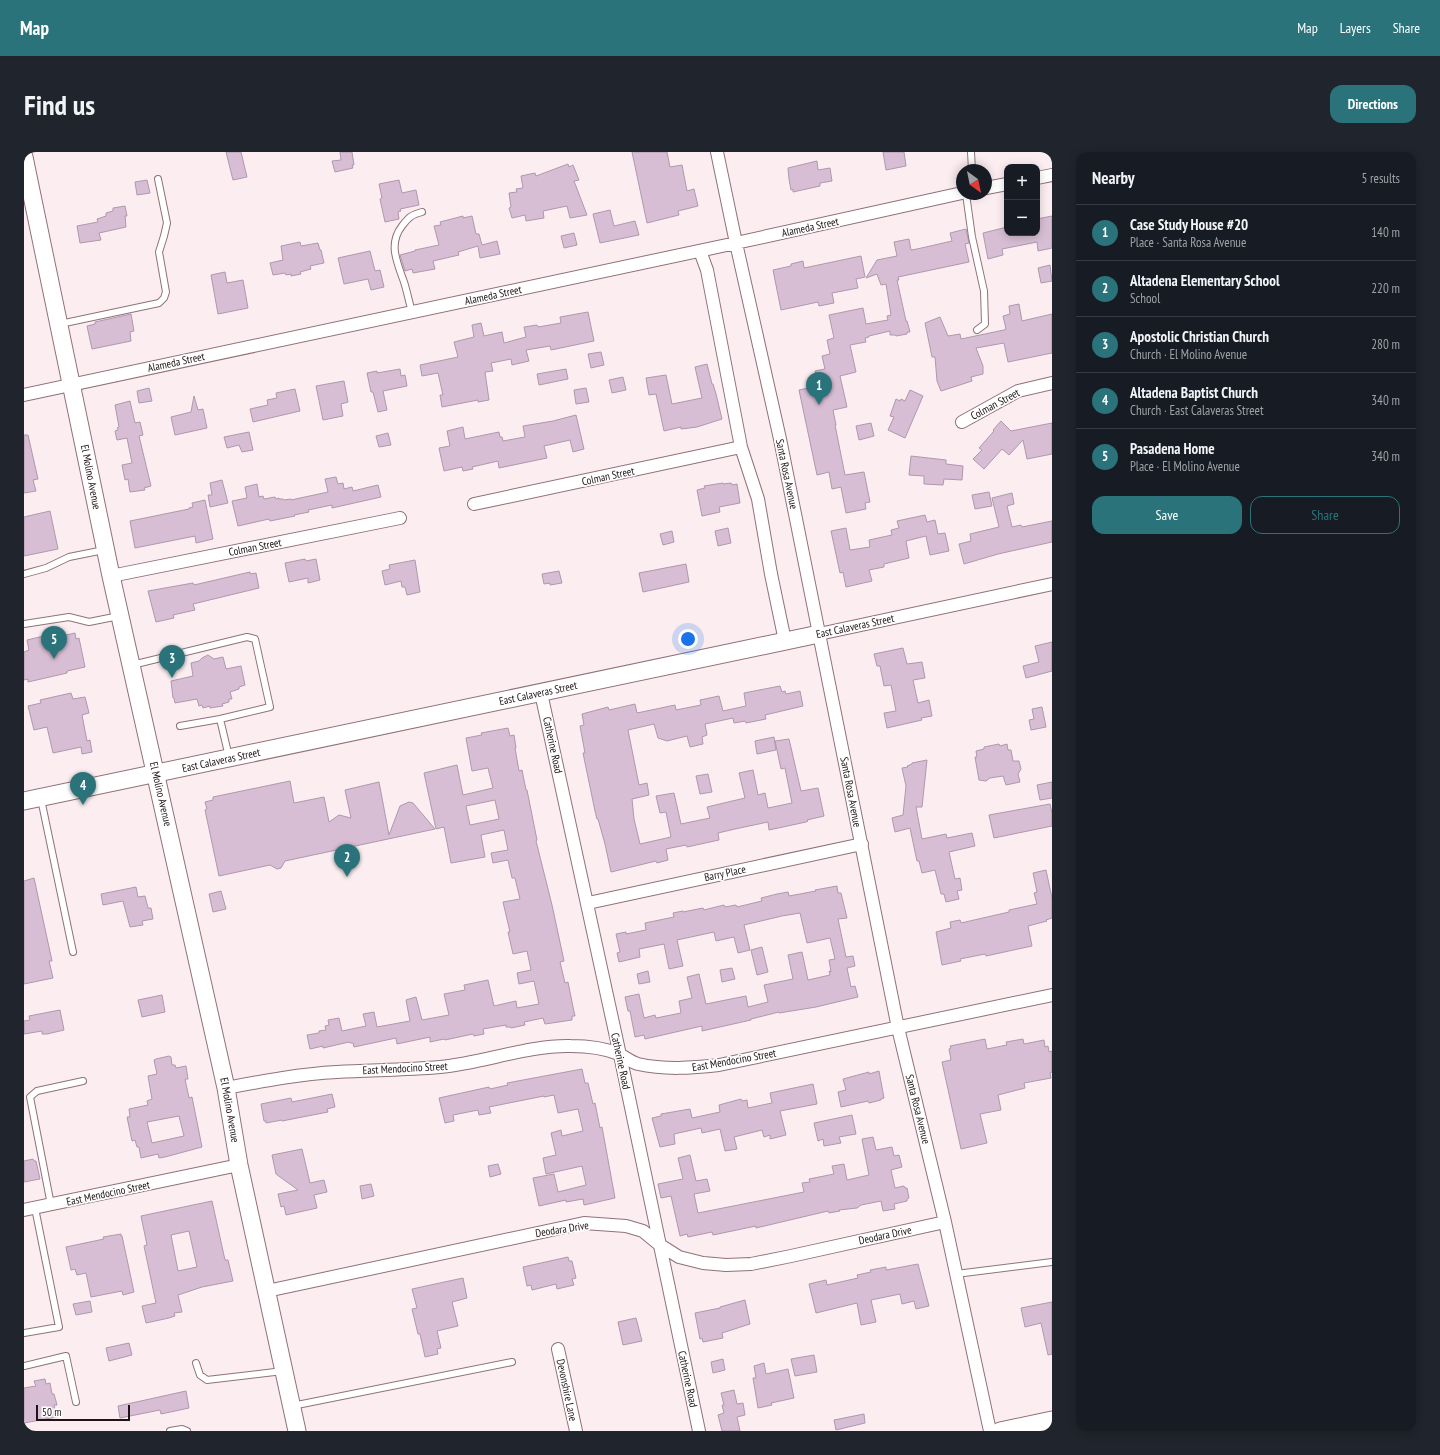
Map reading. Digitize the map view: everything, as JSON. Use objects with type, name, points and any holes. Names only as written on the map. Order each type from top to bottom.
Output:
[{"type":"street","name":"Santa Rosa Avenue","points":[[717,152],[780,439],[898,1028],[945,1222],[990,1431]]},
{"type":"street","name":"El Molino Avenue","points":[[24,157],[27,184],[60,324],[105,550],[226,1088],[240,1165],[297,1431]]},
{"type":"street","points":[[1040,177],[1052,175]]},
{"type":"street","points":[[992,187],[1004,185]]},
{"type":"street","name":"Alameda Street","points":[[24,395],[700,251],[956,194]]},
{"type":"street","points":[[700,251],[707,270],[741,447],[758,499],[770,574],[785,641]]},
{"type":"street","name":"Colman Street","points":[[962,422],[1018,391],[1052,383]]},
{"type":"street","name":"Colman Street","points":[[474,504],[741,447]]},
{"type":"street","name":"Colman Street","points":[[111,576],[400,518]]},
{"type":"street","name":"East Calaveras Street","points":[[24,801],[1052,584]]},
{"type":"street","name":"Catherine Road","points":[[541,692],[588,902],[699,1431]]},
{"type":"street","name":"Barry Place","points":[[588,902],[862,844]]},
{"type":"street","name":"East Mendocino Street","points":[[226,1088],[267,1080],[328,1072],[465,1064],[544,1047],[572,1046],[606,1050],[620,1055],[636,1064],[687,1069],[719,1065],[1052,995]]},
{"type":"street","name":"East Mendocino Street","points":[[29,1209],[240,1165]]},
{"type":"street","name":"Deodara Drive","points":[[267,1291],[584,1224],[626,1226],[642,1231],[679,1257],[703,1263],[726,1265],[744,1264],[791,1256],[945,1222]]},
{"type":"street","name":"Devonshire Lane","points":[[558,1349],[576,1431]]},
{"type":"street","points":[[1000,1431],[1052,1420]]},
{"type":"lane","points":[[971,152],[972,164]]},
{"type":"lane","points":[[60,324],[159,303],[164,298],[166,292],[159,252],[167,223],[158,179]]},
{"type":"lane","points":[[967,200],[972,237],[984,291],[985,324],[977,330]]},
{"type":"lane","points":[[412,312],[404,282],[398,268],[395,239],[399,230],[410,216],[422,212]]},
{"type":"lane","points":[[24,574],[46,568],[69,557],[105,550]]},
{"type":"lane","points":[[24,624],[69,617],[89,622],[120,616]]},
{"type":"lane","points":[[131,665],[247,637],[256,639],[270,707],[220,719],[180,726]]},
{"type":"lane","points":[[220,719],[229,758]]},
{"type":"lane","points":[[41,798],[73,952]]},
{"type":"lane","points":[[51,1205],[30,1096],[37,1091],[84,1081]]},
{"type":"lane","points":[[24,1333],[59,1327],[29,1209]]},
{"type":"lane","points":[[956,1274],[1052,1262]]},
{"type":"lane","points":[[24,1366],[66,1356],[76,1402]]},
{"type":"lane","points":[[292,1407],[512,1362]]},
{"type":"lane","points":[[196,1363],[200,1375],[207,1380],[284,1371]]},
{"type":"lane","points":[[170,1431],[182,1429],[187,1431]]},
{"type":"building","points":[[226,152],[241,152],[247,177],[233,180]]},
{"type":"building","points":[[340,152],[352,152],[354,165],[352,165],[353,168],[335,172],[332,161],[341,160]]},
{"type":"building","points":[[632,152],[667,152],[670,167],[682,165],[687,191],[694,189],[698,206],[678,211],[679,215],[647,223]]},
{"type":"building","points":[[883,152],[904,152],[906,166],[886,170]]},
{"type":"building","points":[[817,161],[818,170],[830,168],[832,181],[820,183],[820,186],[793,192],[793,189],[791,190],[788,168]]},
{"type":"building","points":[[568,164],[569,167],[573,165],[579,180],[574,181],[587,215],[570,218],[567,206],[543,211],[544,218],[526,221],[525,215],[512,218],[509,208],[511,207],[509,193],[517,192],[516,189],[523,188],[521,176],[535,173],[536,176]]},
{"type":"building","points":[[147,180],[150,193],[137,195],[135,182]]},
{"type":"building","points":[[399,180],[402,193],[416,190],[419,205],[400,209],[401,211],[398,212],[399,219],[385,222],[380,199],[382,198],[379,184]]},
{"type":"building","points":[[125,206],[127,216],[125,216],[126,227],[99,233],[101,240],[80,243],[77,226],[98,222],[97,219],[106,216],[106,213],[113,211],[113,208]]},
{"type":"building","points":[[610,210],[614,226],[635,221],[639,235],[600,243],[593,214]]},
{"type":"building","points":[[463,216],[463,218],[472,216],[476,234],[479,234],[482,245],[497,241],[500,254],[480,258],[478,246],[458,252],[459,255],[433,261],[435,269],[413,273],[412,269],[405,271],[400,255],[439,245],[434,226],[441,225],[440,222]]},
{"type":"building","points":[[1052,216],[1052,248],[1038,251],[1037,242],[1002,249],[1003,255],[988,259],[983,233],[1004,228],[1004,236],[1040,236],[1040,218]]},
{"type":"building","points":[[966,229],[969,243],[965,244],[969,262],[898,277],[899,280],[897,280],[906,321],[910,332],[896,336],[890,335],[890,331],[869,336],[865,338],[866,342],[850,345],[856,372],[840,376],[847,407],[833,410],[845,475],[864,472],[870,502],[865,503],[866,509],[846,513],[841,487],[832,489],[829,472],[817,475],[799,390],[818,386],[815,371],[825,369],[822,356],[830,354],[827,340],[834,338],[829,315],[863,308],[866,324],[888,320],[887,316],[891,315],[886,284],[881,285],[877,274],[866,278],[877,260],[897,256],[894,242],[909,239],[911,250],[917,249],[952,241],[950,233]]},
{"type":"building","points":[[574,233],[577,245],[564,248],[561,236]]},
{"type":"building","points":[[300,242],[301,246],[318,243],[324,263],[310,266],[311,269],[300,272],[301,274],[291,276],[291,274],[286,275],[285,273],[273,275],[270,263],[283,260],[281,246]]},
{"type":"building","points":[[370,251],[375,271],[380,270],[384,287],[371,290],[368,279],[344,284],[338,258]]},
{"type":"building","points":[[861,256],[865,277],[856,279],[858,288],[832,293],[834,303],[819,306],[818,302],[781,310],[773,270],[791,266],[791,264],[803,261],[804,268]]},
{"type":"building","points":[[1050,265],[1052,281],[1041,283],[1038,268]]},
{"type":"building","points":[[225,272],[227,283],[243,280],[248,308],[218,314],[211,275]]},
{"type":"building","points":[[1019,304],[1022,321],[1052,314],[1052,353],[1008,362],[1004,343],[976,348],[983,366],[983,374],[971,377],[972,381],[941,391],[937,381],[935,357],[932,357],[925,323],[940,317],[948,336],[960,334],[961,339],[1006,329],[1003,316],[1010,314],[1009,306]]},
{"type":"building","points":[[588,312],[594,341],[551,350],[550,346],[526,350],[529,361],[512,365],[511,359],[491,363],[493,371],[485,372],[489,400],[478,402],[478,400],[442,407],[440,395],[443,395],[438,373],[422,376],[420,365],[458,357],[454,342],[474,337],[472,325],[481,323],[484,336],[502,332],[504,343],[526,337],[524,327],[537,325],[538,327],[561,323],[560,317]]},
{"type":"building","points":[[131,314],[134,331],[130,332],[131,341],[92,349],[87,326],[95,324],[95,322]]},
{"type":"building","points":[[601,352],[604,365],[591,368],[588,354]]},
{"type":"building","points":[[707,364],[722,419],[697,427],[681,429],[681,427],[664,431],[656,394],[649,395],[646,378],[666,375],[672,404],[702,398],[695,367]]},
{"type":"building","points":[[400,369],[401,376],[405,375],[407,386],[383,391],[387,410],[378,412],[373,392],[371,392],[367,373],[377,371],[377,373]]},
{"type":"building","points":[[566,369],[568,379],[539,385],[537,374]]},
{"type":"building","points":[[623,377],[626,390],[612,393],[609,380]]},
{"type":"building","points":[[344,381],[348,402],[341,404],[343,416],[323,420],[316,386]]},
{"type":"building","points":[[149,388],[152,401],[139,403],[137,391]]},
{"type":"building","points":[[586,388],[589,402],[576,404],[574,390]]},
{"type":"building","points":[[295,389],[300,411],[253,422],[250,409],[268,405],[267,400],[277,398],[276,393]]},
{"type":"building","points":[[910,390],[923,396],[905,438],[888,430],[894,417],[890,416],[896,399],[905,401]]},
{"type":"building","points":[[194,396],[198,410],[203,409],[207,428],[175,435],[171,417],[191,412]]},
{"type":"building","points":[[130,401],[135,423],[140,422],[143,435],[139,436],[151,486],[144,488],[145,490],[130,492],[128,479],[125,480],[122,465],[132,463],[127,438],[117,440],[115,431],[118,430],[117,428],[119,427],[115,405]]},
{"type":"building","points":[[576,415],[584,449],[573,452],[570,440],[544,446],[547,458],[499,468],[498,461],[472,467],[473,469],[463,471],[462,467],[444,471],[439,448],[450,446],[447,431],[463,427],[465,439],[499,432],[503,441],[525,437],[523,426],[553,421]]},
{"type":"building","points":[[1001,421],[1011,431],[1052,423],[1052,454],[1027,459],[1023,440],[1009,455],[1002,449],[984,469],[973,459],[982,450],[979,448]]},
{"type":"building","points":[[871,423],[874,436],[859,440],[856,426]]},
{"type":"building","points":[[249,432],[253,450],[242,452],[239,445],[227,448],[224,437]]},
{"type":"building","points":[[388,433],[391,445],[379,447],[376,436]]},
{"type":"building","points":[[24,435],[28,435],[38,479],[33,480],[36,491],[24,493]]},
{"type":"building","points":[[911,456],[946,460],[946,464],[963,466],[962,480],[944,479],[943,485],[924,484],[924,476],[909,475]]},
{"type":"building","points":[[336,477],[338,484],[343,483],[344,489],[352,487],[353,491],[378,485],[381,497],[332,508],[332,505],[308,510],[309,512],[294,515],[295,516],[270,521],[269,519],[238,526],[232,501],[247,498],[245,487],[257,484],[259,497],[263,496],[264,499],[275,497],[276,499],[291,500],[328,492],[325,479]]},
{"type":"building","points":[[222,480],[228,503],[210,507],[208,495],[212,495],[210,483]]},
{"type":"building","points":[[731,483],[732,485],[737,484],[740,503],[719,507],[720,512],[702,516],[697,490],[705,488],[704,486]]},
{"type":"building","points":[[989,492],[992,506],[975,509],[972,495]]},
{"type":"building","points":[[1012,493],[1014,504],[1007,506],[1012,527],[1021,525],[1022,527],[1052,521],[1052,542],[998,554],[964,564],[959,544],[971,541],[970,534],[999,527],[992,498]]},
{"type":"building","points":[[205,500],[213,539],[196,543],[195,536],[135,548],[130,521],[189,509],[193,507],[192,503]]},
{"type":"building","points":[[50,511],[58,549],[24,556],[24,517]]},
{"type":"building","points":[[925,515],[927,522],[935,520],[938,534],[945,533],[949,551],[930,555],[926,536],[906,541],[909,558],[884,564],[884,567],[869,570],[872,581],[846,587],[843,572],[840,573],[831,531],[846,528],[850,550],[870,547],[869,540],[892,535],[891,530],[899,528],[897,521]]},
{"type":"building","points":[[728,528],[731,543],[718,546],[715,531]]},
{"type":"building","points":[[672,531],[674,542],[663,545],[660,534]]},
{"type":"building","points":[[305,559],[306,561],[316,559],[320,580],[308,583],[308,578],[289,582],[285,563]]},
{"type":"building","points":[[415,560],[420,592],[407,595],[405,587],[402,587],[401,581],[385,585],[382,571],[390,569],[389,565]]},
{"type":"building","points":[[686,564],[689,582],[643,592],[639,573]]},
{"type":"building","points":[[559,571],[562,583],[550,585],[550,583],[544,584],[542,574]]},
{"type":"building","points":[[250,572],[250,574],[256,573],[259,588],[193,604],[195,610],[173,615],[174,618],[156,622],[148,591],[193,583],[194,585]]},
{"type":"building","points":[[75,633],[76,639],[79,638],[85,667],[67,671],[67,673],[28,682],[28,679],[24,680],[24,652],[29,650],[27,640],[48,635],[49,639]]},
{"type":"building","points":[[1052,642],[1052,671],[1026,678],[1023,666],[1039,662],[1035,646]]},
{"type":"building","points":[[903,648],[907,664],[922,662],[925,678],[913,680],[918,703],[929,700],[932,716],[921,718],[922,720],[887,728],[884,713],[896,711],[891,685],[884,686],[880,666],[877,666],[874,654]]},
{"type":"building","points":[[208,655],[214,659],[223,657],[226,669],[241,666],[245,685],[230,692],[232,699],[229,699],[229,702],[222,704],[223,706],[210,708],[210,706],[203,708],[202,705],[199,706],[197,699],[175,703],[171,681],[193,676],[191,663],[199,661]]},
{"type":"building","points":[[780,686],[782,692],[785,691],[786,694],[800,691],[803,706],[765,715],[766,719],[746,723],[745,721],[734,723],[733,718],[705,724],[707,735],[702,737],[703,744],[690,747],[687,736],[667,741],[658,738],[654,724],[628,730],[639,785],[647,783],[649,795],[632,799],[634,819],[640,844],[671,837],[666,812],[660,813],[656,796],[674,793],[681,824],[710,818],[707,807],[745,798],[739,773],[753,770],[758,795],[765,793],[768,808],[792,803],[785,768],[781,769],[775,741],[789,739],[801,791],[818,788],[824,816],[807,820],[808,821],[806,822],[769,830],[768,822],[718,833],[719,840],[687,847],[686,845],[666,849],[668,860],[657,863],[656,861],[611,872],[605,844],[595,811],[583,753],[585,753],[580,726],[584,725],[582,714],[608,707],[609,710],[635,704],[637,713],[675,705],[676,710],[701,705],[700,700],[719,696],[723,711],[746,706],[744,693]]},
{"type":"building","points":[[71,693],[73,699],[85,697],[89,713],[82,715],[87,741],[90,740],[92,752],[82,754],[81,747],[53,753],[47,727],[34,730],[28,706],[41,703],[40,700]]},
{"type":"building","points":[[1042,707],[1046,727],[1031,730],[1029,720],[1034,719],[1032,709]]},
{"type":"building","points":[[508,728],[510,736],[514,735],[519,771],[522,770],[527,790],[536,841],[564,961],[560,962],[565,983],[568,982],[575,1016],[572,1016],[572,1020],[545,1024],[543,1018],[524,1022],[525,1025],[511,1028],[506,1027],[506,1025],[483,1029],[484,1034],[474,1036],[473,1034],[430,1042],[430,1037],[397,1044],[396,1038],[354,1047],[353,1043],[349,1042],[323,1048],[323,1046],[310,1049],[307,1035],[326,1030],[325,1026],[329,1025],[328,1020],[339,1018],[342,1031],[366,1026],[363,1014],[374,1012],[377,1027],[410,1021],[406,1000],[416,997],[422,1020],[449,1015],[444,994],[465,990],[464,985],[488,980],[494,1006],[516,1001],[517,1008],[539,1004],[534,981],[519,984],[517,973],[531,970],[527,951],[513,954],[508,932],[510,932],[503,902],[520,899],[515,878],[512,878],[508,860],[493,863],[491,853],[508,850],[504,830],[481,835],[485,857],[451,863],[444,827],[436,829],[424,773],[457,765],[463,795],[493,788],[488,768],[472,771],[466,738],[482,735],[481,733]],"holes":[[[495,800],[499,819],[470,825],[466,806]]]},
{"type":"building","points":[[774,737],[776,750],[757,754],[755,741]]},
{"type":"building","points":[[999,744],[1000,746],[1007,744],[1008,750],[1011,750],[1013,761],[1019,761],[1021,769],[1018,774],[1020,782],[1006,785],[1003,776],[990,778],[986,781],[979,780],[975,757],[977,757],[976,751],[984,749],[984,747]]},
{"type":"building","points":[[927,760],[922,807],[916,807],[922,839],[946,834],[947,838],[972,833],[975,846],[949,852],[955,879],[960,878],[962,890],[957,891],[959,899],[946,902],[944,894],[941,894],[935,870],[922,873],[919,861],[917,861],[910,828],[895,832],[892,818],[903,815],[906,786],[902,768],[908,767],[907,766],[912,763]]},
{"type":"building","points":[[708,774],[712,792],[700,794],[696,776]]},
{"type":"building","points":[[290,781],[294,803],[324,797],[329,822],[339,815],[351,818],[345,790],[379,782],[389,835],[400,806],[409,802],[413,803],[435,829],[285,861],[281,868],[277,869],[270,865],[219,876],[205,810],[207,809],[205,802],[213,800],[213,797]]},
{"type":"building","points":[[1052,782],[1052,798],[1040,800],[1037,785]]},
{"type":"building","points":[[1050,804],[1052,826],[994,838],[989,815]]},
{"type":"building","points":[[1046,870],[1052,898],[1052,918],[1046,920],[1047,921],[1028,926],[1032,946],[986,956],[985,954],[960,959],[961,961],[942,965],[936,932],[951,928],[950,922],[960,920],[961,923],[1037,904],[1034,893],[1037,892],[1033,873]]},
{"type":"building","points":[[34,878],[52,961],[49,961],[53,978],[24,984],[24,881]]},
{"type":"building","points":[[837,886],[838,893],[841,893],[847,918],[838,919],[846,957],[853,956],[855,966],[847,968],[851,987],[855,986],[858,997],[816,1007],[779,1012],[702,1031],[702,1026],[645,1039],[644,1035],[635,1037],[630,1011],[628,1011],[625,997],[639,994],[644,1018],[655,1015],[656,1018],[681,1013],[679,1001],[692,998],[687,977],[699,974],[706,1004],[746,996],[748,1007],[768,1002],[764,985],[793,979],[788,955],[802,952],[808,980],[830,975],[829,960],[835,959],[830,938],[807,943],[800,913],[744,925],[750,950],[738,953],[734,937],[716,941],[714,932],[677,940],[683,966],[669,969],[664,944],[639,949],[640,957],[619,962],[617,953],[620,952],[616,934],[626,932],[626,934],[646,930],[645,923],[674,917],[673,913],[703,908],[704,910],[724,905],[725,907],[736,905],[737,907],[762,901],[761,898],[777,894],[788,892],[789,896]]},
{"type":"building","points":[[136,887],[138,897],[145,896],[148,908],[151,908],[153,919],[142,921],[143,925],[130,927],[123,901],[103,905],[101,894]]},
{"type":"building","points":[[221,891],[226,909],[213,912],[209,894]]},
{"type":"building","points":[[762,947],[768,972],[757,975],[751,950]]},
{"type":"building","points":[[732,968],[735,979],[722,982],[720,970]]},
{"type":"building","points":[[648,971],[650,982],[639,984],[637,974]]},
{"type":"building","points":[[162,995],[165,1012],[142,1017],[138,1000]]},
{"type":"building","points":[[60,1010],[64,1030],[47,1034],[42,1034],[42,1031],[24,1034],[24,1021],[30,1020],[29,1016]]},
{"type":"building","points":[[985,1039],[987,1049],[1007,1045],[1006,1042],[1023,1039],[1024,1044],[1044,1040],[1045,1047],[1048,1046],[1049,1052],[1052,1051],[1051,1078],[1024,1083],[1025,1088],[998,1095],[1001,1110],[980,1114],[987,1143],[961,1149],[942,1062],[951,1060],[949,1049],[951,1048],[950,1046]]},
{"type":"building","points":[[169,1056],[171,1057],[172,1065],[175,1065],[176,1068],[186,1066],[188,1079],[185,1079],[189,1098],[192,1097],[202,1147],[165,1157],[159,1158],[158,1154],[141,1158],[139,1147],[137,1147],[135,1140],[132,1141],[127,1117],[130,1117],[129,1109],[148,1105],[147,1101],[152,1099],[148,1076],[157,1074],[154,1060]],"holes":[[[179,1116],[184,1136],[152,1143],[147,1122]]]},
{"type":"building","points":[[582,1069],[585,1083],[588,1083],[593,1104],[595,1103],[600,1128],[602,1127],[615,1198],[584,1205],[583,1199],[566,1202],[566,1200],[539,1206],[533,1178],[554,1174],[558,1192],[586,1185],[582,1166],[546,1174],[543,1158],[556,1155],[551,1133],[561,1130],[562,1136],[583,1131],[578,1109],[558,1113],[554,1095],[489,1107],[491,1113],[479,1115],[478,1110],[453,1115],[454,1121],[445,1123],[439,1098],[489,1087],[490,1089],[508,1085],[507,1083]]},
{"type":"building","points":[[879,1071],[884,1098],[869,1103],[868,1101],[841,1107],[838,1092],[846,1090],[843,1079]]},
{"type":"building","points":[[813,1084],[817,1104],[780,1111],[786,1135],[770,1139],[770,1135],[764,1137],[762,1130],[734,1137],[737,1149],[725,1151],[720,1129],[702,1133],[701,1128],[674,1134],[675,1144],[660,1147],[652,1118],[661,1116],[661,1114],[690,1109],[692,1118],[720,1112],[719,1105],[741,1099],[742,1101],[747,1100],[748,1108],[772,1103],[770,1093]]},
{"type":"building","points":[[332,1094],[335,1107],[327,1109],[328,1112],[282,1121],[266,1123],[266,1121],[264,1121],[261,1104],[291,1098],[292,1102]]},
{"type":"building","points":[[852,1115],[856,1134],[839,1137],[841,1143],[824,1146],[823,1139],[818,1141],[814,1123]]},
{"type":"building","points":[[873,1137],[876,1150],[892,1147],[894,1156],[899,1155],[902,1167],[891,1170],[895,1188],[904,1186],[907,1188],[909,1198],[907,1201],[894,1204],[895,1209],[883,1211],[881,1201],[861,1205],[857,1208],[829,1213],[828,1211],[756,1228],[756,1226],[713,1235],[712,1232],[688,1237],[687,1234],[680,1236],[671,1196],[661,1198],[658,1184],[683,1179],[678,1158],[690,1155],[696,1181],[707,1179],[710,1191],[694,1194],[698,1213],[804,1192],[802,1183],[810,1182],[809,1179],[834,1174],[832,1166],[844,1164],[847,1180],[869,1175],[862,1139]]},
{"type":"building","points":[[302,1149],[310,1183],[324,1180],[327,1192],[314,1195],[317,1208],[286,1215],[284,1206],[281,1207],[278,1194],[298,1190],[276,1174],[272,1155]]},
{"type":"building","points":[[33,1159],[36,1161],[40,1179],[24,1182],[24,1161]]},
{"type":"building","points":[[498,1164],[501,1174],[490,1177],[488,1166]]},
{"type":"building","points":[[371,1184],[374,1196],[362,1199],[360,1186]]},
{"type":"building","points":[[212,1201],[225,1260],[228,1260],[233,1281],[202,1287],[178,1295],[182,1312],[174,1313],[175,1316],[169,1318],[146,1323],[142,1306],[156,1303],[144,1246],[147,1245],[141,1216]],"holes":[[[189,1231],[197,1267],[178,1271],[171,1235]]]},
{"type":"building","points":[[121,1234],[134,1292],[123,1295],[122,1291],[91,1297],[86,1273],[77,1275],[75,1269],[71,1270],[66,1247],[104,1239],[103,1237]]},
{"type":"building","points":[[568,1257],[569,1261],[572,1261],[576,1278],[572,1279],[574,1285],[557,1289],[556,1284],[532,1290],[531,1285],[527,1286],[523,1267]]},
{"type":"building","points":[[918,1264],[929,1306],[916,1309],[914,1301],[902,1304],[900,1294],[871,1300],[876,1322],[861,1325],[857,1303],[816,1313],[809,1284],[826,1280],[827,1285],[858,1278],[857,1275],[871,1272],[870,1270],[886,1267],[886,1270]]},
{"type":"building","points":[[463,1278],[467,1298],[452,1302],[458,1326],[437,1331],[441,1348],[437,1349],[438,1354],[425,1357],[412,1309],[417,1308],[412,1289]]},
{"type":"building","points":[[745,1300],[750,1324],[722,1333],[723,1338],[703,1342],[702,1338],[700,1339],[695,1313],[720,1308]]},
{"type":"building","points":[[90,1301],[92,1312],[76,1315],[73,1304]]},
{"type":"building","points":[[1052,1302],[1052,1354],[1048,1355],[1041,1323],[1025,1327],[1021,1308]]},
{"type":"building","points":[[636,1318],[642,1341],[623,1345],[618,1322]]},
{"type":"building","points":[[129,1343],[132,1355],[109,1361],[106,1348]]},
{"type":"building","points":[[814,1355],[817,1372],[795,1376],[791,1359]]},
{"type":"building","points":[[723,1359],[725,1370],[713,1373],[711,1362]]},
{"type":"building","points":[[764,1363],[766,1374],[788,1369],[794,1398],[771,1403],[772,1405],[758,1408],[753,1378],[756,1378],[754,1366]]},
{"type":"building","points":[[45,1379],[46,1384],[50,1383],[52,1394],[54,1394],[57,1405],[54,1405],[57,1417],[24,1423],[24,1388],[36,1386],[34,1381]]},
{"type":"building","points":[[734,1390],[737,1404],[743,1403],[745,1415],[737,1417],[740,1431],[722,1431],[718,1415],[724,1413],[721,1393]]},
{"type":"building","points":[[186,1391],[189,1408],[161,1414],[160,1410],[120,1418],[118,1406]]},
{"type":"building","points":[[864,1414],[865,1423],[836,1430],[834,1420]]},
{"type":"place","name":"Case Study House #20","points":[[819,405]]},
{"type":"place","name":"Pasadena Home","points":[[54,659]]},
{"type":"place","name":"Apostolic Christian Church","points":[[172,678]]},
{"type":"place","name":"Altadena Baptist Church","points":[[83,805]]},
{"type":"place","name":"Altadena Elementary School","points":[[347,877]]}]
